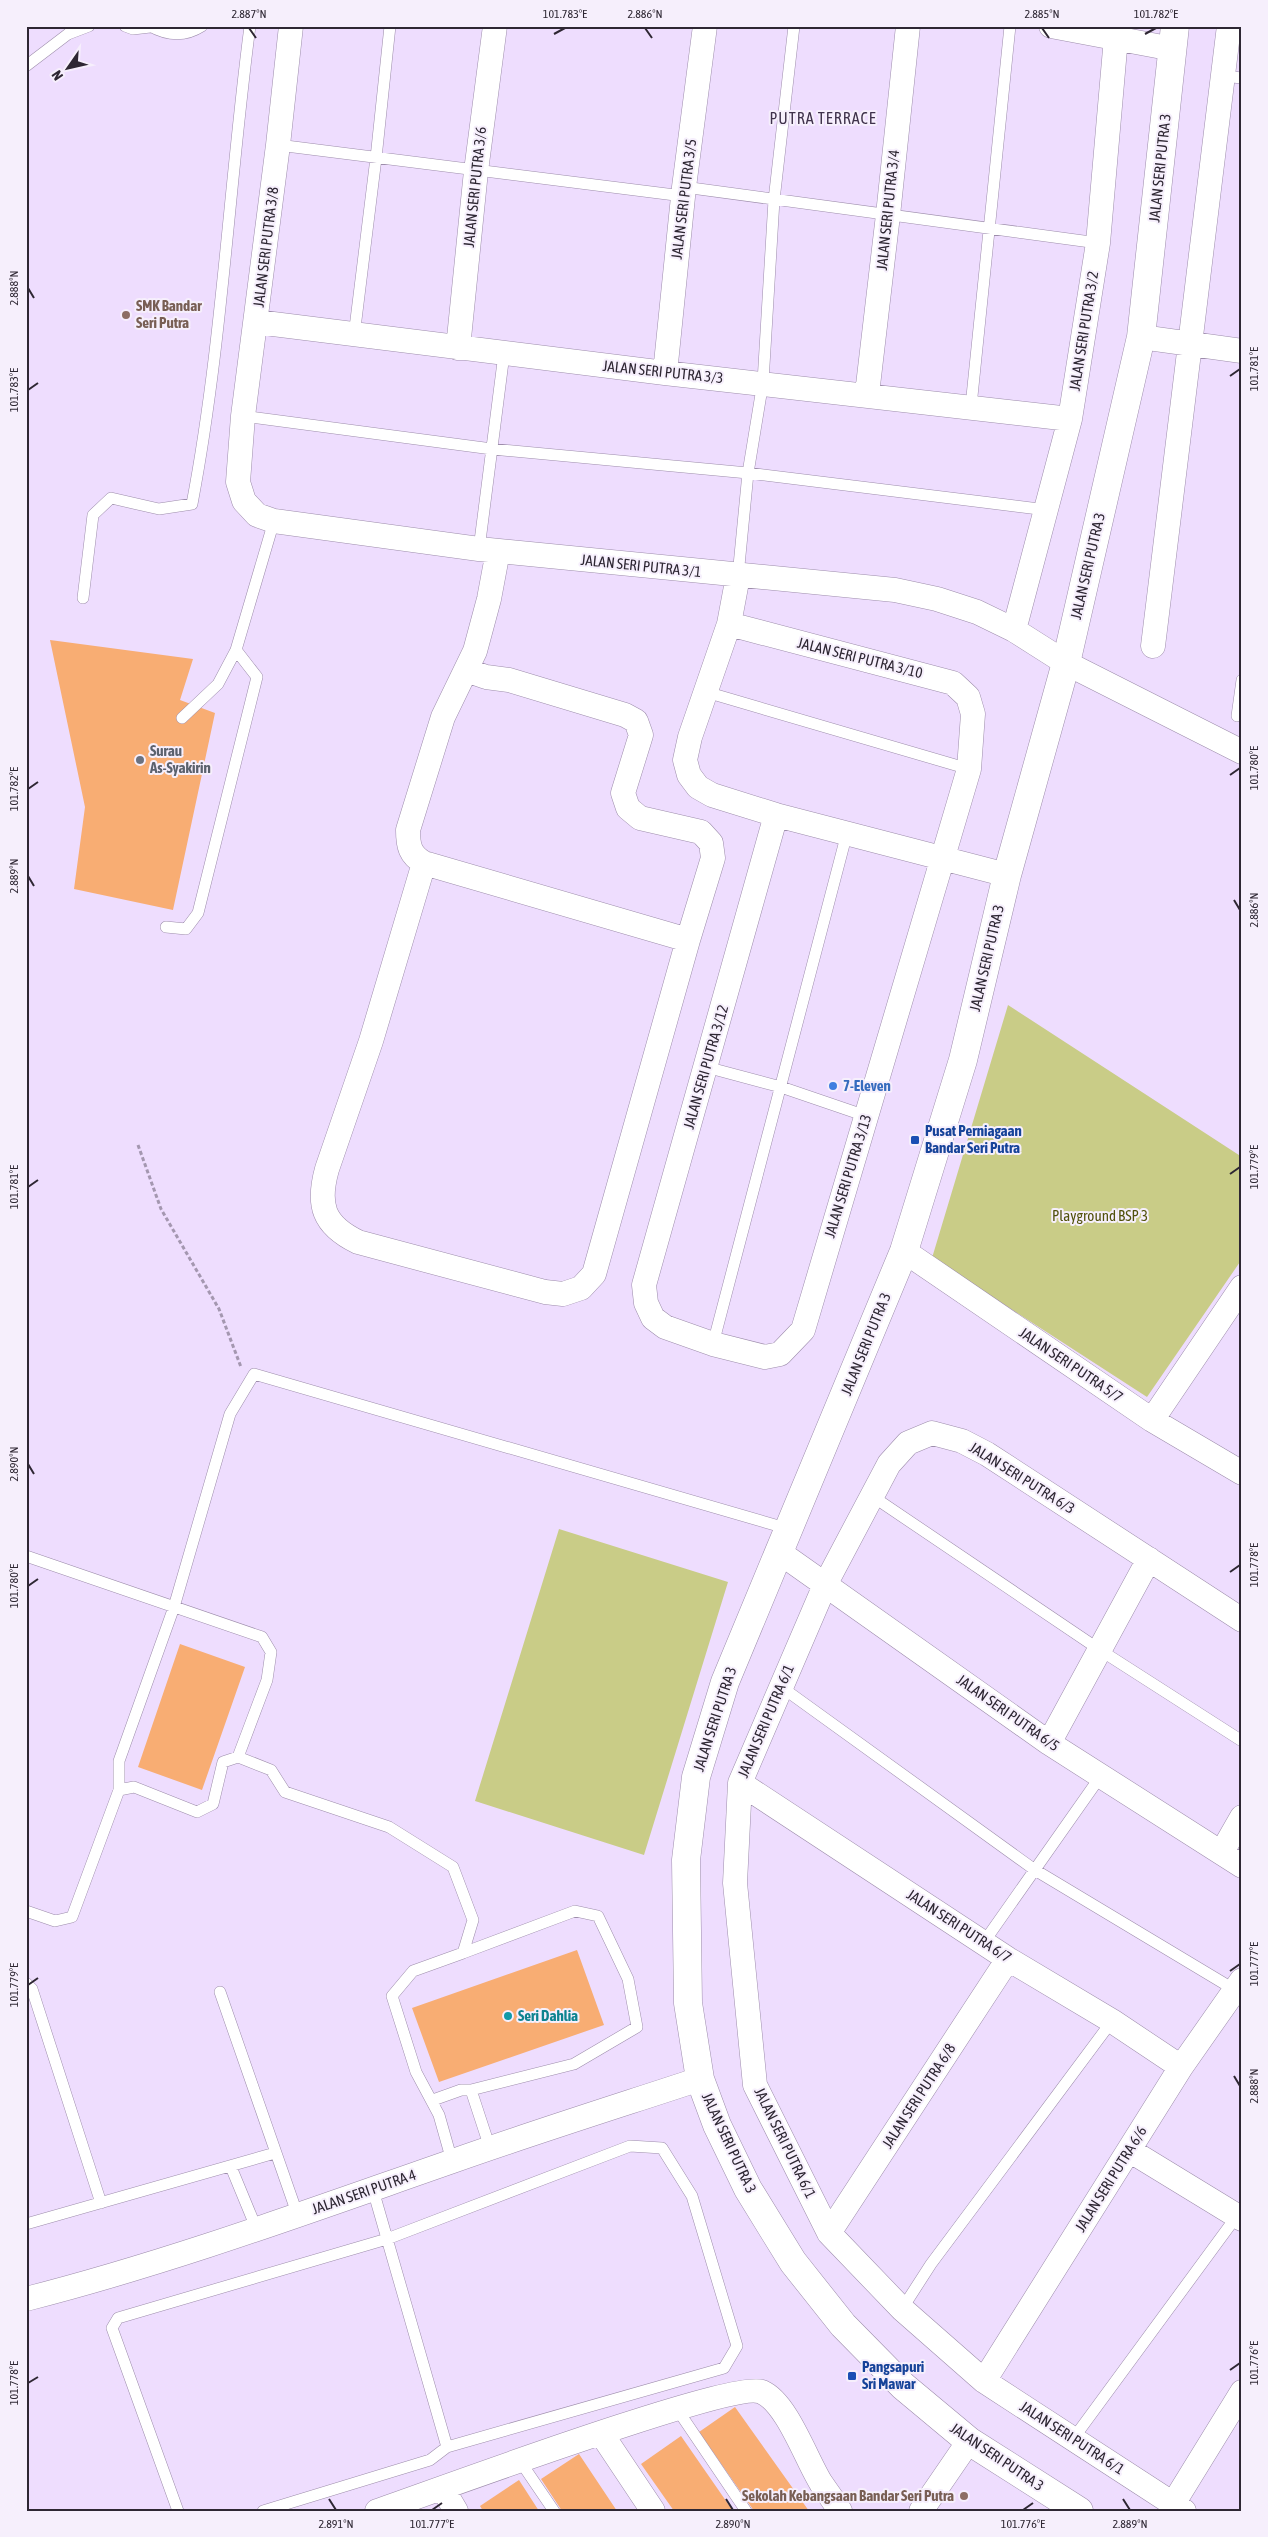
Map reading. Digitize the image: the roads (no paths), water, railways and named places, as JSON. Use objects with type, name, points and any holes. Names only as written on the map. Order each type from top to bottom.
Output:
[{"type":"street","name":"JALAN SERI PUTRA 3/8","points":[[239,467],[243,416],[257,322],[291,26]]},
{"type":"street","name":"JALAN SERI PUTRA 3/6","points":[[458,348],[476,170],[495,26]]},
{"type":"street","name":"JALAN SERI PUTRA 3/5","points":[[665,373],[684,191],[705,26]]},
{"type":"street","name":"JALAN SERI PUTRA 3/4","points":[[866,394],[888,215],[908,26]]},
{"type":"street","points":[[1051,26],[1174,37]]},
{"type":"street","points":[[1153,646],[1190,344],[1232,77],[1229,26]]},
{"type":"street","name":"JALAN SERI PUTRA 3/2","points":[[1014,630],[1070,419],[1098,243],[1116,32]]},
{"type":"street","name":"JALAN SERI PUTRA 3","points":[[1079,2511],[969,2441],[903,2386],[856,2339],[793,2262],[748,2189],[717,2125],[700,2079],[688,2003],[685,1937],[686,1860],[696,1777],[725,1682],[904,1252],[963,1060],[1007,875],[1066,662],[1141,337],[1174,37]]},
{"type":"street","name":"JALAN SERI PUTRA 3/3","points":[[257,322],[504,354],[665,373],[763,382],[1070,419]]},
{"type":"street","points":[[1141,337],[1242,351]]},
{"type":"street","name":"JALAN SERI PUTRA 3/1","points":[[239,467],[238,482],[244,500],[257,515],[274,521],[489,550],[895,590],[937,599],[977,612],[1014,630],[1066,662],[1242,752]]},
{"type":"street","points":[[489,550],[475,651],[443,717],[408,830],[408,846],[414,858],[424,863],[688,940]]},
{"type":"street","points":[[738,576],[730,624],[685,760],[689,776],[698,787],[712,795],[776,815],[1007,875]]},
{"type":"street","name":"JALAN SERI PUTRA 3/10","points":[[730,624],[953,683],[968,697],[973,714]]},
{"type":"street","points":[[424,863],[371,1041],[322,1186],[322,1205],[330,1222],[342,1234],[358,1242],[544,1292],[563,1294],[581,1288],[594,1274],[688,940],[714,858],[712,843],[700,832],[640,818],[628,808],[623,793],[641,734],[636,721],[624,715],[536,688],[466,670]]},
{"type":"street","name":"JALAN SERI PUTRA 3/13","points":[[653,1318],[665,1328],[713,1344],[765,1357],[780,1354],[803,1330],[941,858],[969,769],[973,714]]},
{"type":"street","name":"JALAN SERI PUTRA 3/12","points":[[653,1318],[646,1303],[644,1285],[776,815]]},
{"type":"street","name":"JALAN SERI PUTRA 5/7","points":[[904,1252],[1152,1420],[1242,1473]]},
{"type":"street","points":[[1152,1420],[1242,1287]]},
{"type":"street","name":"JALAN SERI PUTRA 6/3","points":[[825,1585],[889,1464],[908,1443],[932,1433],[962,1441],[987,1454],[1242,1620]]},
{"type":"street","name":"JALAN SERI PUTRA 6/5","points":[[784,1541],[825,1585],[1049,1743],[1242,1866]]},
{"type":"street","points":[[1049,1743],[1149,1560]]},
{"type":"street","name":"JALAN SERI PUTRA 6/1","points":[[825,1585],[740,1782],[735,1883],[755,2085],[829,2233],[902,2309],[984,2381],[1178,2508]]},
{"type":"street","name":"JALAN SERI PUTRA 6/7","points":[[740,1782],[1008,1959],[1112,2021],[1181,2066]]},
{"type":"street","points":[[1222,1852],[1242,1817]]},
{"type":"street","name":"JALAN SERI PUTRA 6/8","points":[[829,2233],[1008,1959]]},
{"type":"street","name":"JALAN SERI PUTRA 6/6","points":[[984,2381],[1181,2066],[1238,1985]]},
{"type":"street","name":"JALAN SERI PUTRA 4","points":[[26,2299],[76,2286],[257,2230],[490,2148],[700,2079]]},
{"type":"street","points":[[1130,2150],[1240,2215]]},
{"type":"street","points":[[377,2511],[602,2433],[677,2409],[747,2391],[761,2392],[782,2410],[821,2483],[840,2511]]},
{"type":"street","points":[[1178,2508],[1242,2392]]},
{"type":"street","points":[[602,2433],[653,2511]]},
{"type":"street","points":[[921,2511],[969,2441]]},
{"type":"street","points":[[443,2489],[456,2511]]},
{"type":"lane","points":[[26,66],[68,34],[89,26]]},
{"type":"lane","points":[[125,26],[132,30],[150,26],[167,34],[189,34],[202,26]]},
{"type":"lane","points":[[83,598],[93,515],[111,498],[159,509],[192,504],[206,430],[239,110],[250,26]]},
{"type":"lane","points":[[354,336],[390,26]]},
{"type":"lane","points":[[738,576],[748,473],[763,382],[774,200],[794,26]]},
{"type":"lane","points":[[971,406],[1010,26]]},
{"type":"lane","points":[[278,145],[476,170],[774,200],[1098,243]]},
{"type":"lane","points":[[489,550],[492,449],[504,354]]},
{"type":"lane","points":[[243,416],[492,449],[748,473],[1047,510]]},
{"type":"lane","points":[[182,718],[218,684],[236,650],[274,521]]},
{"type":"lane","points":[[166,927],[186,928],[198,913],[247,722],[257,677],[236,650]]},
{"type":"lane","points":[[1237,716],[1242,680]]},
{"type":"lane","points":[[706,692],[969,769]]},
{"type":"lane","points":[[713,1344],[847,833]]},
{"type":"lane","points":[[706,1067],[781,1087],[866,1116]]},
{"type":"lane","points":[[26,1912],[55,1921],[72,1916],[118,1790],[119,1760],[174,1607],[230,1414],[254,1374],[784,1541]]},
{"type":"lane","points":[[872,1496],[1100,1650],[1242,1741]]},
{"type":"lane","points":[[26,1556],[262,1637],[271,1652],[266,1680],[238,1757]]},
{"type":"lane","points":[[780,1686],[1035,1870],[1238,1985]]},
{"type":"lane","points":[[118,1790],[134,1787],[197,1812],[213,1804],[223,1762],[238,1757],[271,1770],[286,1792],[389,1827],[453,1867],[473,1920],[463,1953]]},
{"type":"lane","points":[[984,1942],[1100,1777]]},
{"type":"lane","points":[[432,2100],[461,2090],[471,2090],[574,2064],[637,2027],[628,1980],[598,1916],[575,1911],[413,1971],[392,1996],[416,2072],[432,2100],[452,2161]]},
{"type":"lane","points":[[26,1983],[32,1989],[101,2203]]},
{"type":"lane","points":[[220,1992],[298,2216]]},
{"type":"lane","points":[[902,2309],[931,2264],[1112,2021]]},
{"type":"lane","points":[[471,2090],[490,2148]]},
{"type":"lane","points":[[178,2511],[112,2328],[118,2318],[387,2239],[630,2146],[662,2148],[692,2196],[737,2346],[724,2368],[447,2446],[430,2460],[263,2511]]},
{"type":"lane","points":[[26,2224],[275,2153]]},
{"type":"lane","points":[[231,2167],[257,2230]]},
{"type":"lane","points":[[373,2190],[447,2446]]},
{"type":"lane","points":[[1073,2439],[1240,2215]]},
{"type":"lane","points":[[677,2409],[746,2511]]},
{"type":"lane","points":[[520,2461],[554,2511]]},
{"type":"place","name":"SMK Bandar Seri Putra","points":[[126,315]]},
{"type":"place","name":"Surau As-Syakirin","points":[[140,760]]},
{"type":"place","name":"7-Eleven","points":[[833,1086]]},
{"type":"place","name":"Pusat Perniagaan Bandar Seri Putra","points":[[915,1140]]},
{"type":"place","name":"Seri Dahlia","points":[[508,2016]]},
{"type":"place","name":"Pangsapuri Sri Mawar","points":[[852,2376]]},
{"type":"place","name":"Sekolah Kebangsaan Bandar Seri Putra","points":[[964,2496]]},
{"type":"district","name":"PUTRA TERRACE","points":[[823,118]]},
{"type":"park label","name":"Playground BSP 3","points":[[1100,1216]]}]
